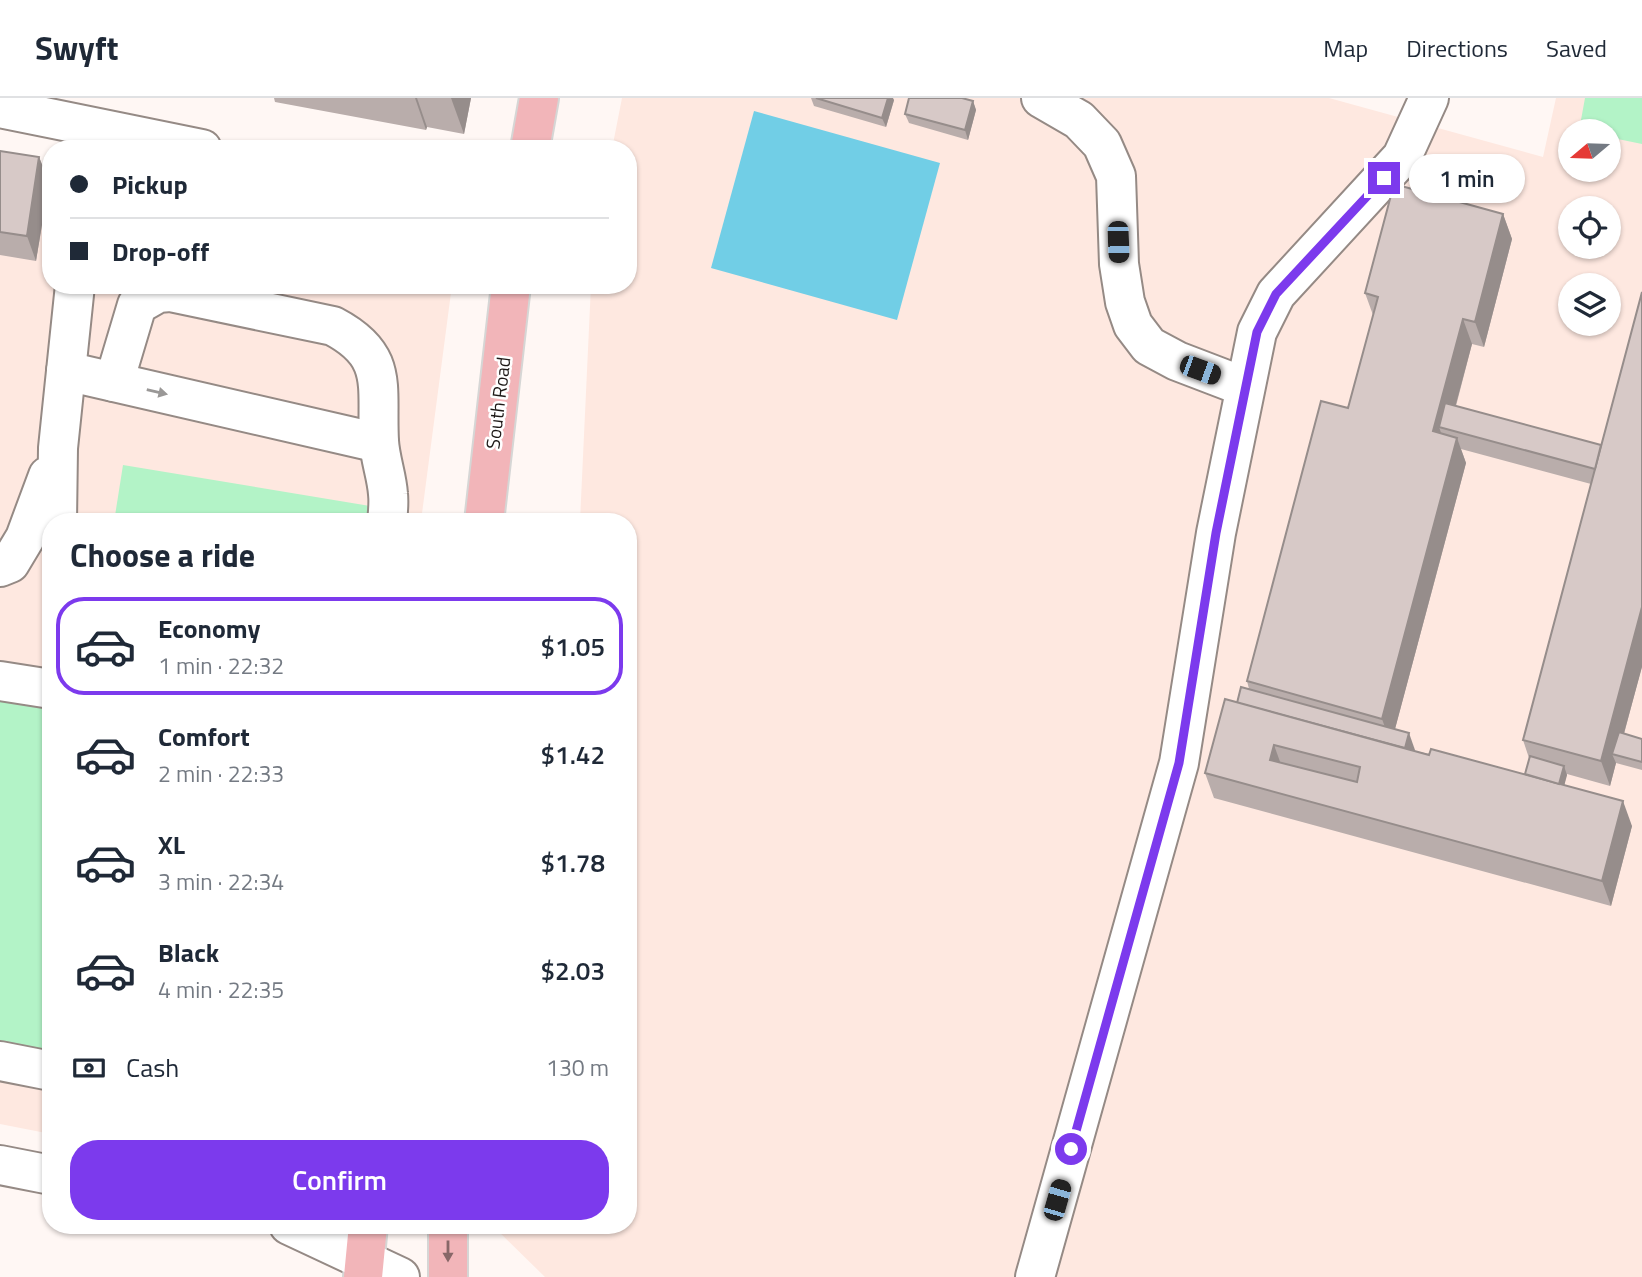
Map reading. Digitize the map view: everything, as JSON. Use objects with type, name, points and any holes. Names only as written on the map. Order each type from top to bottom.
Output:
[{"type":"main road","points":[[532,140],[539,98]]},
{"type":"main road","name":"South Road","points":[[485,513],[510,294]]},
{"type":"main road","points":[[448,1234],[448,1277]]},
{"type":"street","points":[[1041,98],[1079,120],[1102,144],[1116,176],[1119,264],[1125,302],[1133,325],[1149,346],[1177,362],[1245,387]]},
{"type":"street","points":[[1035,1277],[1179,763],[1216,533],[1257,332],[1276,294],[1402,157],[1429,98]]},
{"type":"street","points":[[0,108],[90,138],[110,140]]},
{"type":"street","points":[[57,513],[58,447],[74,294]]},
{"type":"street","points":[[114,382],[137,305],[157,294]]},
{"type":"street","points":[[180,294],[333,326],[362,344],[374,363],[379,391],[379,443],[388,494],[387,513]]},
{"type":"street","points":[[66,371],[379,443]]},
{"type":"street","points":[[0,567],[10,563],[25,538],[58,447]]},
{"type":"street","points":[[0,681],[42,688]]},
{"type":"street","points":[[0,1062],[42,1069]]},
{"type":"street","points":[[0,1164],[42,1173]]},
{"type":"street","points":[[313,1234],[365,1254],[400,1277]]},
{"type":"shaded area","points":[[622,98],[1329,98],[1543,157],[1556,98],[1642,98],[1642,1277],[545,1277],[501,1234],[637,1234],[637,513],[580,513],[591,294],[637,294],[637,140],[614,140]]},
{"type":"shaded area","points":[[0,164],[42,173],[42,294],[451,294],[422,513],[42,513],[42,1132],[0,1124]]},
{"type":"green space","points":[[1585,98],[1642,98],[1642,144],[1621,140],[1621,119],[1581,119]]},
{"type":"green space","points":[[123,465],[376,507],[375,513],[115,513]]},
{"type":"green space","points":[[0,663],[42,670],[42,1089],[0,1081]]},
{"type":"water","points":[[754,111],[940,163],[897,320],[711,268]]},
{"type":"building","points":[[816,98],[888,98],[882,118]]},
{"type":"building","points":[[909,98],[962,98],[973,101],[965,130],[905,114]]},
{"type":"building","points":[[0,151],[39,157],[27,236],[0,232]]},
{"type":"building","points":[[1394,184],[1503,214],[1475,322],[1463,319],[1433,431],[1457,438],[1382,719],[1247,681],[1321,401],[1348,408],[1378,297],[1365,293]]},
{"type":"building","points":[[1642,292],[1642,607],[1601,761],[1523,740]]},
{"type":"building","points":[[1445,403],[1601,445],[1595,469],[1439,427]]},
{"type":"building","points":[[1241,687],[1409,733],[1405,748],[1237,703]]},
{"type":"building","points":[[1225,699],[1429,755],[1431,749],[1623,801],[1602,881],[1205,773]],"holes":[[[1274,745],[1360,767],[1357,782],[1270,760]]]},
{"type":"building","points":[[1619,732],[1642,739],[1642,762],[1612,754]]},
{"type":"building","points":[[1530,756],[1564,766],[1559,784],[1525,774]]},
{"type":"route","points":[[1071,1149],[1179,763],[1216,533],[1257,332],[1276,294],[1384,178]]}]
